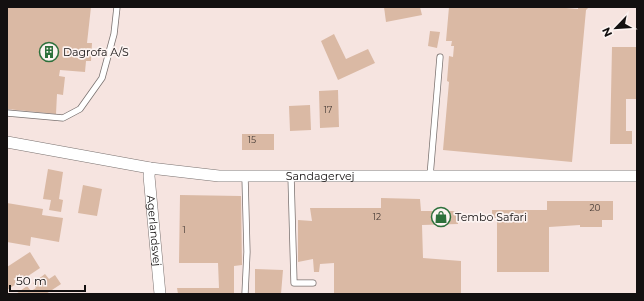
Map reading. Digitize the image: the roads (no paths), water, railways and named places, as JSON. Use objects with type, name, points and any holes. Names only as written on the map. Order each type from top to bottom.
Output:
[{"type":"street","name":"Sandagervej","points":[[7,142],[150,168],[219,176],[637,176]]},
{"type":"street","name":"Agerlandsvej","points":[[150,168],[149,176],[160,294]]},
{"type":"lane","points":[[7,113],[63,118],[80,109],[102,78],[114,34],[116,7]]},
{"type":"lane","points":[[430,176],[440,57]]},
{"type":"lane","points":[[291,176],[294,283],[313,283]]},
{"type":"lane","points":[[245,177],[247,252],[245,294]]},
{"type":"place","name":"Dagrofa A/S","points":[[49,52]]},
{"type":"place","name":"Tembo Safari","points":[[441,217]]}]
